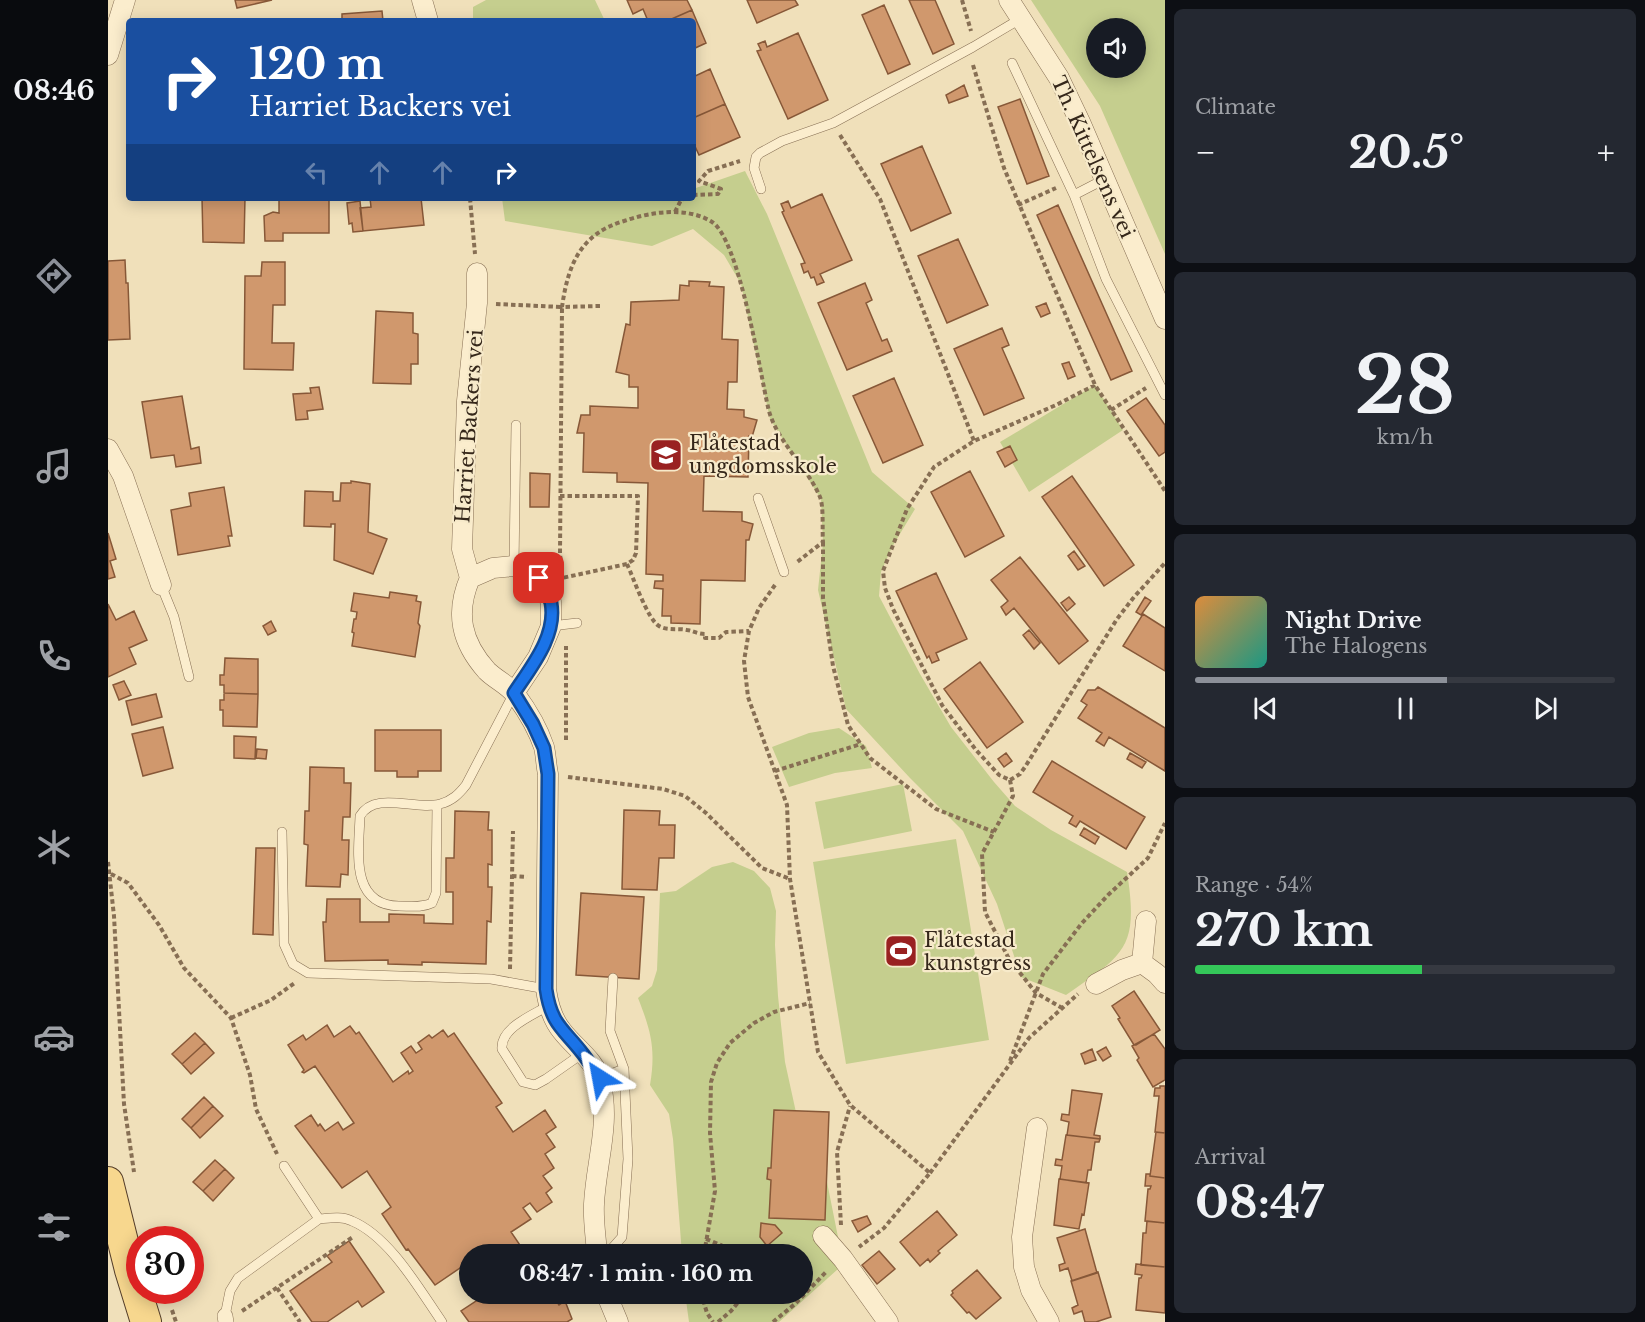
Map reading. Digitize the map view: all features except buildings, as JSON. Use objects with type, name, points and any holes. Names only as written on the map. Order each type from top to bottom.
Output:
[{"type":"main road","points":[[122,1182],[130,1270],[146,1322]]},
{"type":"street","points":[[108,55],[125,0]]},
{"type":"street","points":[[422,0],[427,18]]},
{"type":"street","name":"Th. Kittelsens vei","points":[[1009,0],[1059,78],[1165,320]]},
{"type":"street","name":"Harriet Backers vei","points":[[470,578],[462,549],[467,401],[477,303],[477,273]]},
{"type":"street","points":[[108,449],[123,476],[161,585]]},
{"type":"street","points":[[514,693],[538,657],[565,624],[539,578],[514,566],[493,568],[470,578],[462,597],[461,622],[472,651],[488,671],[514,693],[533,724],[544,748],[548,774],[547,997],[561,1030],[583,1053],[600,1078],[605,1105],[603,1141],[593,1204],[596,1244]]},
{"type":"street","points":[[1142,963],[1146,921]]},
{"type":"street","points":[[1142,963],[1165,983]]},
{"type":"street","points":[[1096,984],[1122,970],[1142,963]]},
{"type":"street","points":[[1037,1128],[1022,1237],[1024,1268],[1031,1290],[1049,1322]]},
{"type":"street","points":[[823,1236],[843,1259],[888,1322]]},
{"type":"street","points":[[611,1304],[618,1322]]},
{"type":"lane","points":[[761,189],[753,168],[756,156],[782,141],[833,123],[1020,19]]},
{"type":"lane","points":[[1012,63],[1074,195],[1106,279],[1161,379],[1165,395]]},
{"type":"lane","points":[[1074,195],[1105,179]]},
{"type":"lane","points":[[514,566],[516,425]]},
{"type":"lane","points":[[758,498],[784,572]]},
{"type":"lane","points":[[161,585],[174,617],[189,677]]},
{"type":"lane","points":[[437,805],[436,893],[432,903],[426,906],[390,906],[379,902],[370,895],[359,873],[360,816],[364,808],[370,804],[384,803],[437,805],[452,799],[466,785],[514,693]]},
{"type":"lane","points":[[282,832],[284,944],[293,964],[308,973],[492,979],[547,997],[510,1030],[501,1044],[501,1049],[523,1082],[530,1085],[540,1082],[583,1053]]},
{"type":"lane","points":[[613,978],[610,1031],[624,1070],[628,1159],[622,1237],[616,1244]]},
{"type":"lane","points":[[600,1078],[624,1070]]},
{"type":"lane","points":[[284,1166],[320,1219]]},
{"type":"lane","points":[[228,1318],[230,1291],[238,1278],[320,1219],[336,1217],[352,1220],[391,1249],[442,1322]]},
{"type":"path","points":[[962,0],[973,47],[973,69],[1018,205],[1095,386],[1165,491]]},
{"type":"path","points":[[833,123],[880,199],[974,441]]},
{"type":"path","points":[[696,195],[718,194],[720,189],[699,181],[708,171],[756,156]]},
{"type":"path","points":[[1018,205],[1067,182]]},
{"type":"path","points":[[471,201],[477,273]]},
{"type":"path","points":[[674,213],[680,201]]},
{"type":"path","points":[[560,495],[638,496],[636,554],[633,560],[627,564],[563,581],[560,554],[560,495],[562,307],[564,291],[574,258],[588,240],[616,223],[633,217],[691,212],[714,222],[726,239],[741,284],[770,419],[821,499],[823,598],[833,666],[849,725],[870,758],[936,809],[994,832]]},
{"type":"path","points":[[477,303],[562,307],[600,306]]},
{"type":"path","points":[[1111,410],[1161,379]]},
{"type":"path","points":[[1010,780],[999,775],[976,750],[942,705],[926,677],[893,609],[883,579],[886,562],[900,525],[917,492],[934,467],[974,441],[1095,386]]},
{"type":"path","points":[[1150,469],[1157,465]]},
{"type":"path","points":[[823,543],[784,572],[759,608],[749,631],[744,661],[748,697],[788,805],[790,879],[818,1052],[850,1105],[930,1173]]},
{"type":"path","points":[[1010,780],[1020,774],[1025,767],[1118,619],[1134,597],[1165,563]]},
{"type":"path","points":[[627,564],[641,598],[653,621],[659,627],[690,630],[696,634],[705,634],[705,638],[720,638],[726,632],[749,631]]},
{"type":"path","points":[[565,624],[566,741]]},
{"type":"path","points":[[775,771],[861,744]]},
{"type":"path","points":[[548,774],[663,789],[685,796],[706,813],[762,868],[790,879]]},
{"type":"path","points":[[1010,780],[1013,796],[982,854],[986,912],[1009,959],[1036,993],[1062,1008]]},
{"type":"path","points":[[1010,1061],[1043,974],[1082,923],[1148,858],[1165,823]]},
{"type":"path","points":[[510,983],[513,831]]},
{"type":"path","points":[[108,862],[124,1104],[122,1182]]},
{"type":"path","points":[[110,874],[128,883],[159,925],[184,968],[231,1018],[250,1075],[256,1109],[284,1166]]},
{"type":"path","points":[[231,1018],[271,1000],[308,973]]},
{"type":"path","points":[[773,1322],[804,1296],[820,1276],[884,1228],[930,1173],[1029,1038],[1080,992],[1096,984]]},
{"type":"path","points":[[705,1244],[716,1191],[710,1132],[711,1082],[717,1063],[730,1043],[754,1023],[774,1012],[810,1003]]},
{"type":"path","points":[[843,1259],[837,1152],[850,1105]]},
{"type":"path","points":[[228,1318],[365,1229]]},
{"type":"path","points":[[706,1239],[718,1244]]},
{"type":"path","points":[[277,1288],[300,1322]]},
{"type":"path","points":[[704,1304],[706,1313],[716,1322],[737,1304]]},
{"type":"green space","points":[[486,0],[595,0],[604,18],[473,18],[473,7]]},
{"type":"green space","points":[[1031,0],[1165,0],[1165,254],[1100,106]]},
{"type":"green space","points":[[745,171],[767,214],[872,472],[915,509],[892,547],[881,572],[879,596],[951,727],[1015,806],[1051,830],[1127,872],[1131,918],[1129,934],[1123,947],[1102,969],[1066,995],[1021,977],[997,904],[963,831],[846,709],[818,590],[823,543],[821,499],[770,419],[741,284],[724,255],[693,229],[652,246],[505,221],[502,201],[696,201],[696,188]]},
{"type":"green space","points":[[1095,385],[1123,430],[1029,492],[1000,442]]},
{"type":"green space","points":[[839,728],[866,746],[872,768],[835,773],[789,787],[772,747],[809,733]]},
{"type":"green space","points":[[903,784],[912,831],[824,849],[815,802]]},
{"type":"green space","name":"Flåtestad kunstgress","points":[[956,839],[989,1040],[846,1064],[813,862]]},
{"type":"green space","points":[[733,862],[754,871],[770,888],[776,911],[778,996],[785,1062],[797,1117],[826,1177],[840,1247],[838,1269],[813,1291],[813,1244],[681,1244],[669,1114],[650,1085],[651,1040],[638,998],[652,986],[657,970],[660,893],[676,891],[712,867]]},
{"type":"green space","points":[[687,1304],[799,1304],[779,1322],[689,1322]]},
{"type":"place","name":"Flåtestad ungdomsskole","points":[[666,455]]},
{"type":"place","name":"Flåtestad kunstgress","points":[[901,951]]},
{"type":"route","points":[[539,578],[551,602],[551,626],[538,657],[514,693],[533,724],[544,748],[548,774],[546,989],[548,1006],[561,1030],[583,1053],[600,1078]]}]
